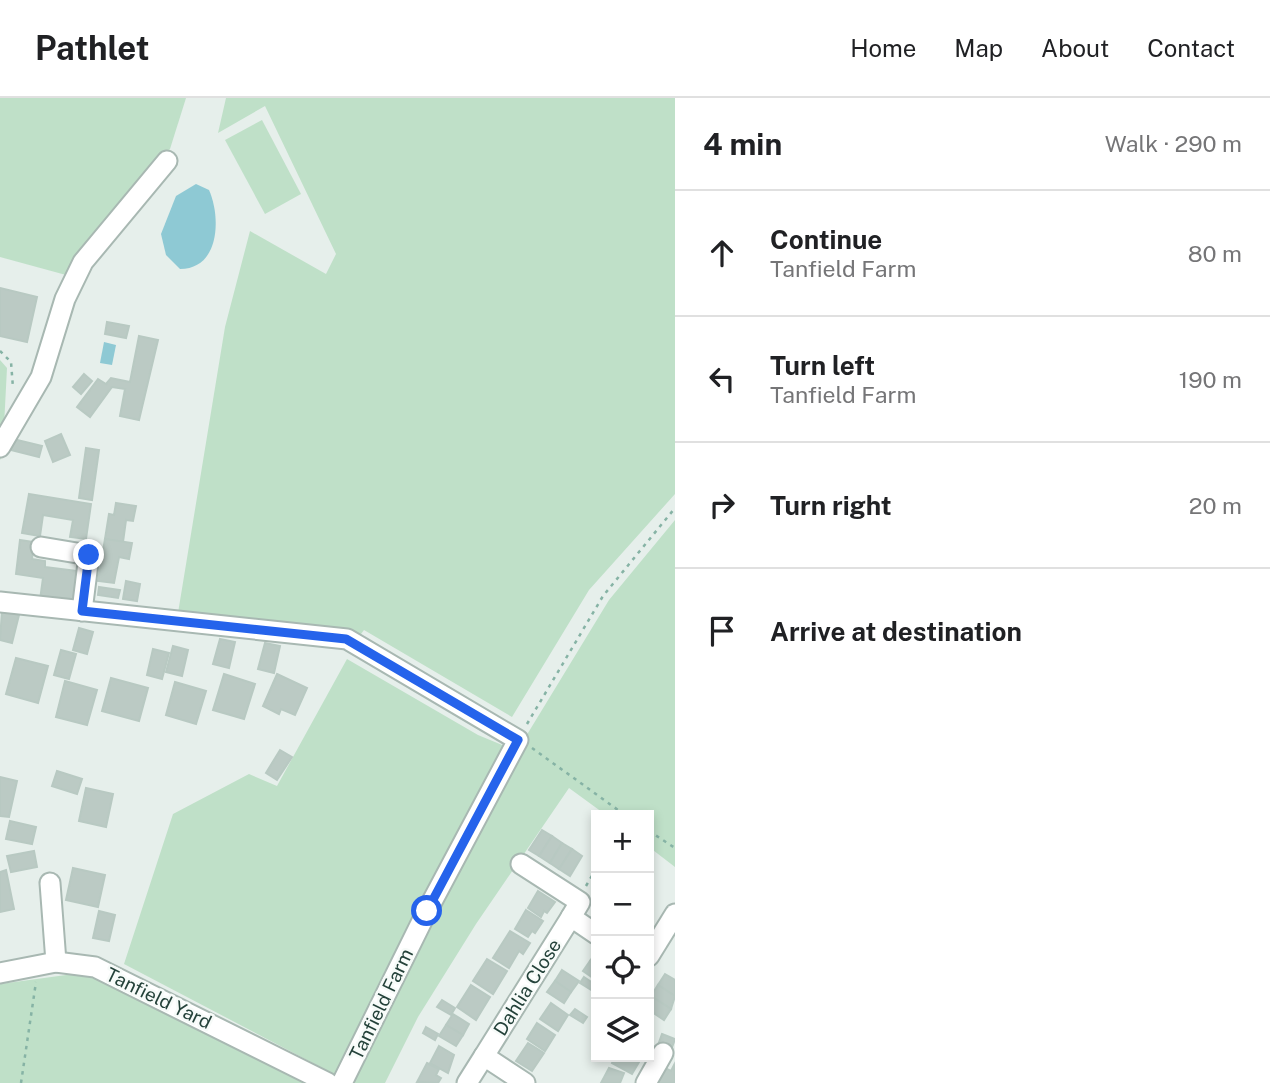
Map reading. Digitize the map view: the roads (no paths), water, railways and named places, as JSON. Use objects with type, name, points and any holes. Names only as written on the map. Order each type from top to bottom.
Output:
[{"type":"street","points":[[0,447],[41,377],[65,299],[83,262],[167,162]]},
{"type":"street","points":[[0,601],[82,611],[89,555],[41,547]]},
{"type":"street","name":"Tanfield Farm","points":[[82,611],[346,639],[518,740],[427,911],[342,1083]]},
{"type":"street","points":[[522,864],[576,909]]},
{"type":"street","points":[[48,963],[50,883]]},
{"type":"street","name":"Dahlia Close","points":[[467,1082],[576,909],[591,928]]},
{"type":"street","points":[[654,949],[675,914]]},
{"type":"street","name":"Tanfield Yard","points":[[0,973],[48,963],[83,964],[107,971],[328,1083]]},
{"type":"street","points":[[646,1083],[663,1053]]},
{"type":"street","name":"Dahlia Close","points":[[484,1056],[525,1083]]},
{"type":"water","points":[[196,184],[209,190],[213,201],[216,227],[214,240],[203,260],[193,267],[180,269],[166,255],[161,234],[176,196]]},
{"type":"water","points":[[104,342],[116,345],[112,365],[100,363]]}]
